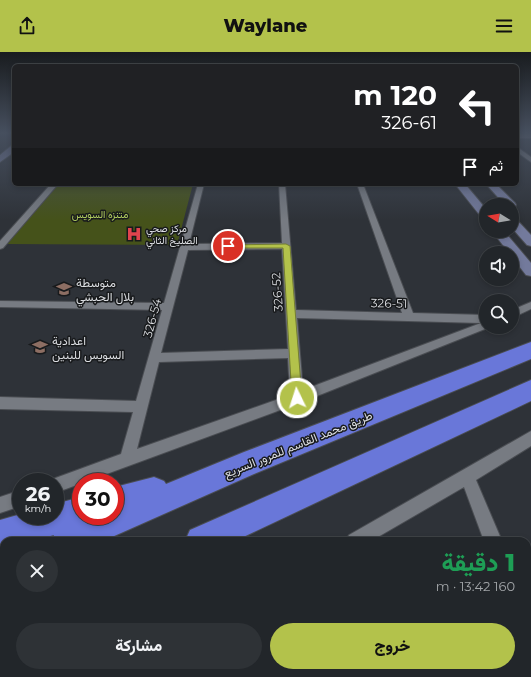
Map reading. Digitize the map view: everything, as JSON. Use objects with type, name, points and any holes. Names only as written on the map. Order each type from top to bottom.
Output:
[{"type":"highway","name":"طريق محمد القاسم للمرور السريع","points":[[76,537],[244,465],[531,350]]},
{"type":"highway","points":[[210,537],[531,390]]},
{"type":"highway","points":[[124,499],[244,465]]},
{"type":"highway","points":[[240,537],[319,486]]},
{"type":"highway","points":[[0,535],[72,515]]},
{"type":"street","points":[[0,245],[53,186]]},
{"type":"street","name":"326-54","points":[[128,458],[199,186]]},
{"type":"street","name":"326-52","points":[[282,186],[297,398]]},
{"type":"street","points":[[361,186],[408,317]]},
{"type":"street","points":[[462,186],[479,207]]},
{"type":"street","points":[[471,186],[484,198]]},
{"type":"street","points":[[481,186],[488,198]]},
{"type":"street","points":[[493,186],[504,198]]},
{"type":"street","points":[[519,214],[531,227]]},
{"type":"street","points":[[519,229],[531,242]]},
{"type":"street","points":[[504,238],[531,272]]},
{"type":"street","points":[[513,238],[531,261]]},
{"type":"street","points":[[184,247],[286,246]]},
{"type":"street","points":[[0,304],[168,308]]},
{"type":"street","points":[[519,311],[531,305]]},
{"type":"street","name":"326-51","points":[[291,314],[479,319]]},
{"type":"street","points":[[64,482],[297,398],[479,328]]},
{"type":"street","points":[[154,358],[294,353]]},
{"type":"street","points":[[2,406],[141,407]]},
{"type":"street","points":[[362,537],[467,477],[531,438]]},
{"type":"street","points":[[467,477],[491,537]]},
{"type":"street","points":[[0,505],[12,501]]},
{"type":"green space","name":"متنزه السويس","points":[[57,186],[192,186],[177,245],[6,244]]},
{"type":"place","name":"مركز صحي الصليخ الثاني","points":[[134,234]]},
{"type":"place","name":"متوسطة بلال الحبشي","points":[[64,289]]},
{"type":"place","name":"اعدادية السويس للبنين","points":[[40,347]]},
{"type":"route","points":[[228,246],[286,246],[297,398]]}]
